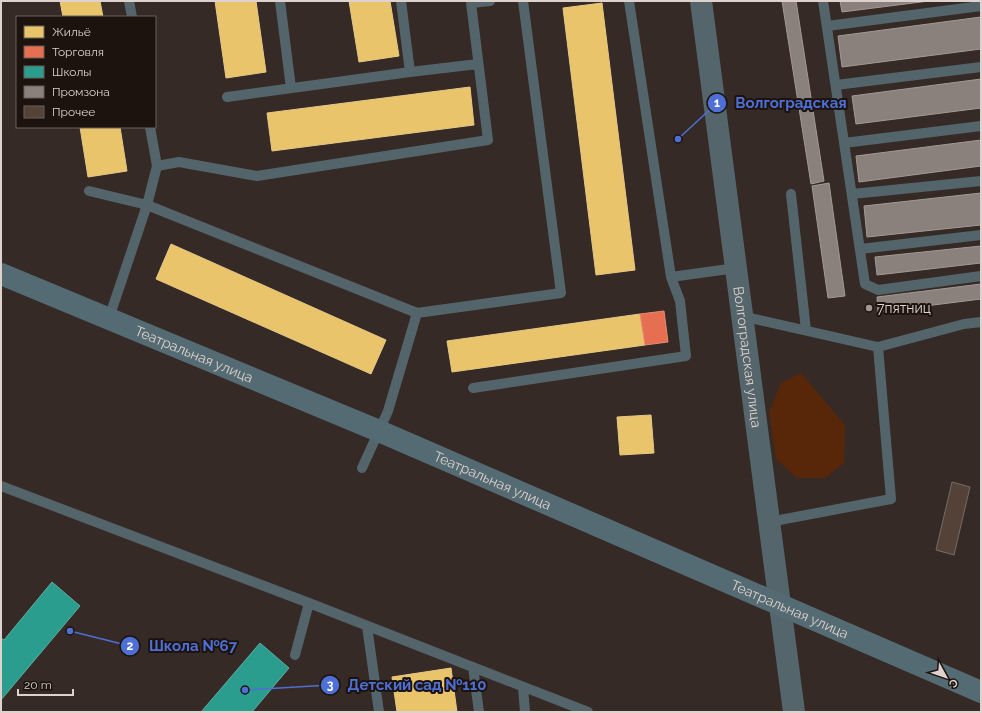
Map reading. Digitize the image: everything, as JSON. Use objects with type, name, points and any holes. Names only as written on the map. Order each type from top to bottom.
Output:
[{"type":"main road","name":"Волгоградская улица","points":[[701,1],[794,712]]},
{"type":"main road","name":"Театральная улица","points":[[1,274],[378,431],[981,692]]},
{"type":"lane","points":[[130,1],[132,16]]},
{"type":"lane","points":[[280,1],[291,88]]},
{"type":"lane","points":[[401,1],[410,72]]},
{"type":"lane","points":[[157,166],[179,162],[257,176],[488,140],[471,3],[490,1]]},
{"type":"lane","points":[[89,191],[147,205],[417,313],[561,293],[523,1]]},
{"type":"lane","points":[[473,388],[686,356],[680,301],[671,277],[629,1]]},
{"type":"lane","points":[[823,1],[865,284],[878,290],[981,276]]},
{"type":"lane","points":[[827,26],[981,6]]},
{"type":"lane","points":[[227,97],[478,64]]},
{"type":"lane","points":[[836,85],[981,67]]},
{"type":"lane","points":[[844,143],[981,126]]},
{"type":"lane","points":[[109,318],[147,205],[157,166],[150,128]]},
{"type":"lane","points":[[852,194],[981,181]]},
{"type":"lane","points":[[791,194],[806,330]]},
{"type":"lane","points":[[860,249],[981,235]]},
{"type":"lane","points":[[671,277],[736,268]]},
{"type":"lane","points":[[362,468],[388,411],[417,313]]},
{"type":"lane","points":[[742,316],[878,347],[964,324],[981,322]]},
{"type":"lane","points":[[769,522],[892,499],[878,347]]},
{"type":"lane","points":[[1,486],[309,603],[588,712]]},
{"type":"lane","points":[[295,655],[309,603]]},
{"type":"lane","points":[[367,626],[379,712]]},
{"type":"lane","points":[[473,667],[479,712]]},
{"type":"lane","points":[[523,687],[525,712]]},
{"type":"shaded area","points":[[801,373],[845,425],[844,463],[825,478],[797,478],[776,459],[769,412],[781,383]]},
{"type":"building: Жильё","points":[[60,1],[100,1],[103,16],[63,16]]},
{"type":"building: Жильё","points":[[215,1],[256,1],[266,72],[226,78]]},
{"type":"building: Жильё","points":[[349,1],[390,1],[399,56],[359,62]]},
{"type":"building: Жильё","points":[[602,3],[635,270],[596,275],[563,8]]},
{"type":"building: Жильё","points":[[470,87],[474,125],[272,151],[267,113]]},
{"type":"building: Жильё","points":[[80,128],[120,128],[127,171],[88,177]]},
{"type":"building: Жильё","points":[[171,244],[386,340],[371,374],[156,279]]},
{"type":"building: Жильё","points":[[640,314],[645,345],[452,372],[447,341]]},
{"type":"building: Жильё","points":[[651,415],[654,453],[620,455],[617,417]]},
{"type":"building: Жильё","points":[[451,668],[457,712],[397,712],[392,677]]},
{"type":"building: Торговля","points":[[664,311],[668,342],[645,345],[640,314]]},
{"type":"building: Школы","points":[[52,582],[80,606],[1,700],[1,638],[4,640]]},
{"type":"building: Школы","points":[[260,643],[289,668],[252,712],[201,712]]},
{"type":"building: Промзона","points":[[782,1],[796,1],[824,181],[811,184]]},
{"type":"building: Промзона","points":[[840,1],[929,1],[842,12]]},
{"type":"building: Промзона","points":[[981,17],[981,49],[842,67],[838,36]]},
{"type":"building: Промзона","points":[[981,79],[981,108],[856,124],[852,96]]},
{"type":"building: Промзона","points":[[981,140],[981,166],[859,182],[856,156]]},
{"type":"building: Промзона","points":[[829,183],[845,296],[828,298],[812,186]]},
{"type":"building: Промзона","points":[[981,193],[981,225],[867,237],[864,206]]},
{"type":"building: Промзона","points":[[981,246],[981,263],[877,275],[875,257]]},
{"type":"building: Промзона","points":[[981,284],[981,299],[878,312],[877,297]]},
{"type":"building: Прочее","points":[[952,482],[970,487],[954,555],[936,550]]},
{"type":"place","name":"Волгоградская","points":[[678,139]]},
{"type":"place","name":"7пятниц","points":[[869,308]]},
{"type":"place","name":"Школа №67","points":[[70,631]]},
{"type":"place","name":"Детский сад №110","points":[[245,690]]}]
